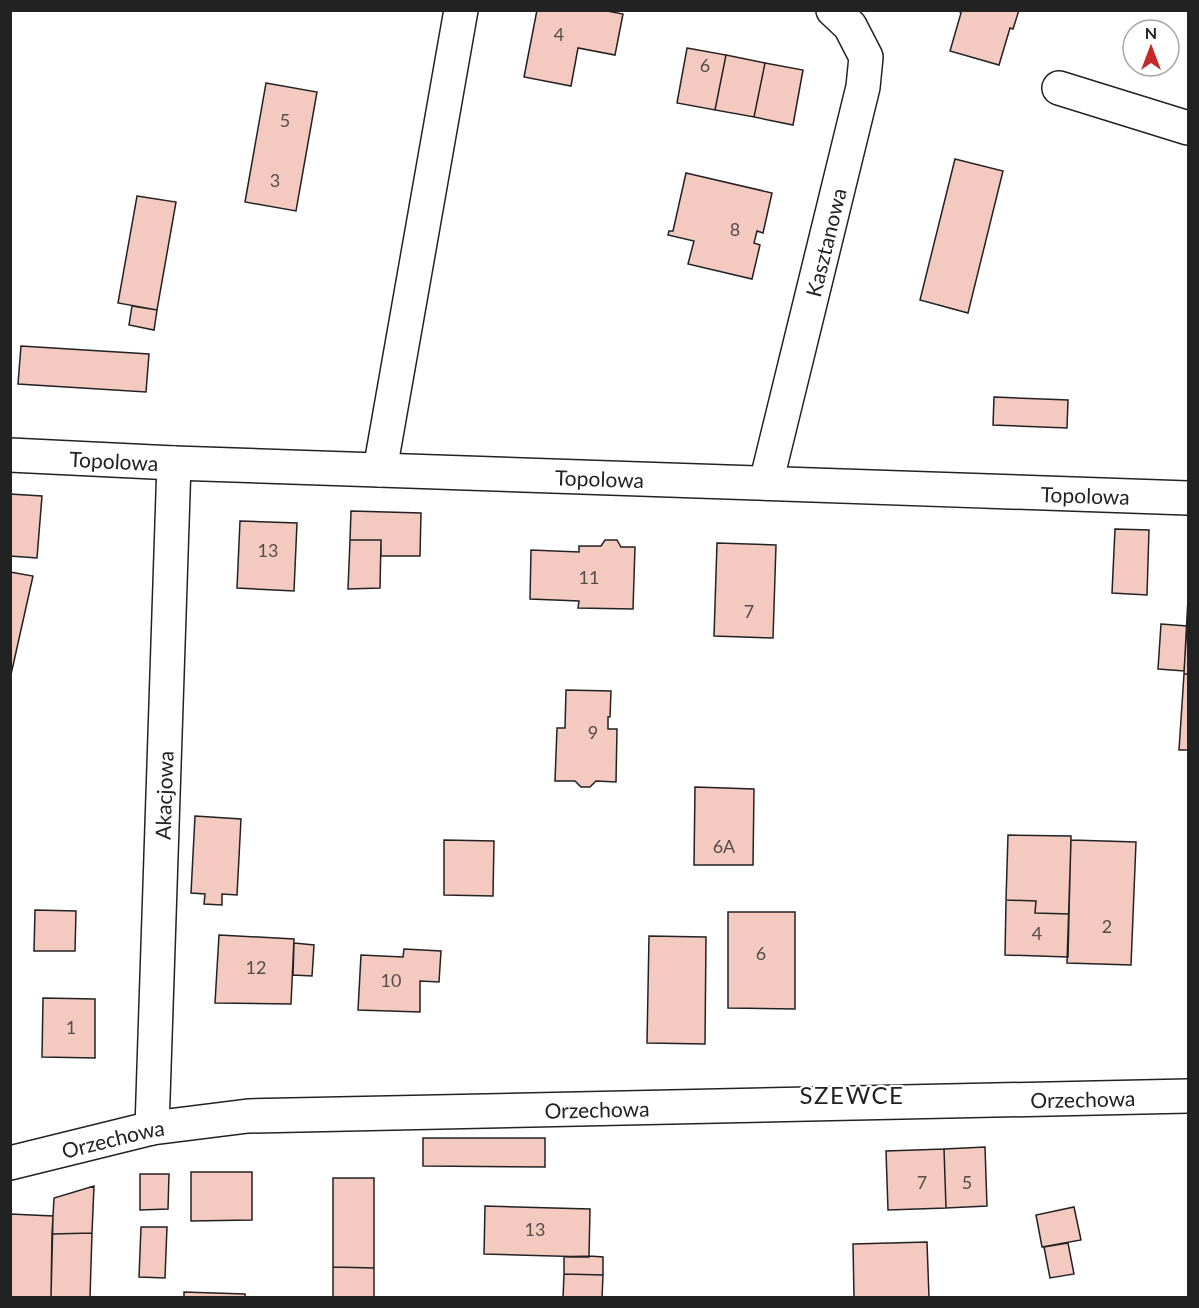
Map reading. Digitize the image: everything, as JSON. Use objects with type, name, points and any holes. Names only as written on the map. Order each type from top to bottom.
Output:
[{"type":"street","points":[[380,470],[461,10]]},
{"type":"street","name":"Kasztanowa","points":[[766,483],[863,87],[866,57],[850,26],[833,10]]},
{"type":"street","points":[[1059,88],[1188,128]]},
{"type":"street","name":"Topolowa","points":[[10,455],[174,463],[1188,498]]},
{"type":"street","name":"Akacjowa","points":[[152,1128],[174,463]]},
{"type":"street","name":"Orzechowa","points":[[10,1163],[152,1128],[248,1116],[1188,1096]]},
{"type":"building","points":[[537,10],[602,10],[623,14],[615,55],[578,48],[571,86],[524,77]]},
{"type":"building","points":[[958,10],[1019,10],[1013,29],[1010,28],[999,65],[950,51],[961,13]]},
{"type":"building","points":[[687,48],[726,55],[715,110],[677,103]]},
{"type":"building","points":[[726,55],[765,63],[754,117],[715,110]]},
{"type":"building","points":[[765,63],[803,70],[793,125],[754,117]]},
{"type":"building","points":[[266,83],[317,92],[296,211],[245,202]]},
{"type":"building","points":[[955,159],[1003,171],[968,313],[920,300]]},
{"type":"building","points":[[686,173],[772,193],[763,233],[757,231],[754,243],[760,245],[752,279],[688,264],[694,241],[668,235],[669,231],[673,231]]},
{"type":"building","points":[[137,196],[176,202],[157,310],[118,303]]},
{"type":"building","points":[[132,306],[157,310],[154,330],[129,325]]},
{"type":"building","points":[[21,346],[149,354],[146,392],[18,384]]},
{"type":"building","points":[[994,397],[1068,400],[1067,428],[993,425]]},
{"type":"building","points":[[10,494],[42,496],[37,558],[10,556]]},
{"type":"building","points":[[351,511],[421,513],[420,556],[381,556],[381,540],[350,540]]},
{"type":"building","points":[[240,521],[297,523],[294,591],[237,588]]},
{"type":"building","points":[[1115,529],[1149,530],[1147,595],[1112,593]]},
{"type":"building","points":[[350,540],[381,540],[380,588],[348,589]]},
{"type":"building","points":[[605,540],[617,540],[621,547],[635,547],[633,609],[578,608],[579,601],[530,599],[531,550],[579,552],[579,546],[601,546]]},
{"type":"building","points":[[717,543],[776,545],[773,638],[714,636]]},
{"type":"building","points":[[10,572],[33,576],[10,679]]},
{"type":"building","points":[[1188,598],[1188,674],[1184,674]]},
{"type":"building","points":[[1161,624],[1187,626],[1184,671],[1158,669]]},
{"type":"building","points":[[1184,674],[1188,674],[1188,750],[1179,750]]},
{"type":"building","points":[[566,690],[611,691],[608,729],[617,729],[616,782],[596,781],[590,787],[581,787],[575,781],[555,781],[557,728],[565,728]]},
{"type":"building","points":[[695,787],[754,789],[753,865],[694,865]]},
{"type":"building","points":[[195,816],[241,819],[237,895],[222,894],[222,905],[204,904],[205,894],[191,893]]},
{"type":"building","points":[[1008,835],[1071,836],[1069,914],[1035,913],[1036,901],[1006,900]]},
{"type":"building","points":[[444,840],[494,841],[493,896],[444,895]]},
{"type":"building","points":[[1071,840],[1136,842],[1131,965],[1067,963]]},
{"type":"building","points":[[1006,900],[1036,901],[1035,913],[1069,914],[1068,957],[1005,955]]},
{"type":"building","points":[[35,910],[76,911],[75,951],[34,951]]},
{"type":"building","points":[[728,912],[795,912],[795,1009],[728,1008]]},
{"type":"building","points":[[219,935],[294,939],[291,1004],[215,1003]]},
{"type":"building","points":[[649,936],[706,937],[705,1044],[647,1043]]},
{"type":"building","points":[[294,943],[314,945],[312,976],[293,975]]},
{"type":"building","points":[[404,949],[441,951],[439,982],[420,981],[420,1012],[358,1010],[361,955],[403,957]]},
{"type":"building","points":[[43,998],[95,999],[95,1058],[42,1057]]},
{"type":"building","points":[[423,1138],[545,1138],[545,1167],[423,1166]]},
{"type":"building","points":[[985,1147],[987,1206],[946,1208],[944,1149]]},
{"type":"building","points":[[944,1149],[946,1208],[888,1210],[886,1151]]},
{"type":"building","points":[[191,1172],[252,1172],[252,1220],[191,1221]]},
{"type":"building","points":[[140,1174],[169,1174],[168,1209],[140,1210]]},
{"type":"building","points":[[333,1178],[374,1178],[374,1268],[333,1267]]},
{"type":"building","points":[[94,1186],[92,1233],[52,1234],[54,1198]]},
{"type":"building","points":[[485,1206],[590,1209],[589,1257],[484,1254]]},
{"type":"building","points":[[1074,1207],[1081,1240],[1042,1247],[1036,1215]]},
{"type":"building","points":[[10,1214],[53,1216],[51,1298],[10,1298]]},
{"type":"building","points":[[141,1227],[167,1227],[165,1278],[139,1277]]},
{"type":"building","points":[[92,1233],[90,1298],[51,1298],[52,1234]]},
{"type":"building","points":[[927,1242],[929,1297],[854,1298],[853,1244]]},
{"type":"building","points":[[1068,1243],[1074,1274],[1050,1278],[1044,1247]]},
{"type":"building","points":[[564,1257],[603,1257],[603,1275],[564,1274]]},
{"type":"building","points":[[333,1267],[374,1268],[374,1298],[333,1298]]},
{"type":"building","points":[[564,1274],[603,1275],[602,1298],[563,1298]]},
{"type":"building","points":[[184,1292],[245,1294],[245,1298],[184,1298]]},
{"type":"district","name":"SZEWCE","points":[[852,1094]]}]
